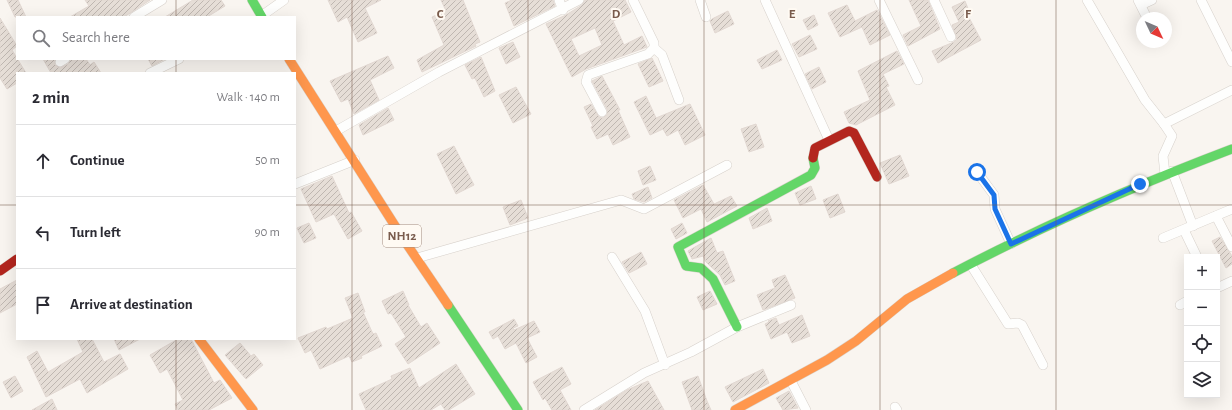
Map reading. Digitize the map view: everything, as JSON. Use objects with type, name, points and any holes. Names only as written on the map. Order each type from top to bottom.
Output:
[{"type":"main road","points":[[252,0],[260,16]]},
{"type":"main road","name":"NH12","points":[[290,60],[417,258],[518,410]]},
{"type":"main road","points":[[737,327],[713,279],[701,268],[686,266],[678,247],[811,175],[815,168],[813,156],[815,148],[829,140],[852,132],[877,177]]},
{"type":"main road","points":[[735,410],[791,381],[855,342],[908,298],[1011,244],[1168,172],[1232,149]]},
{"type":"main road","points":[[0,271],[16,260]]},
{"type":"main road","points":[[200,340],[253,410]]},
{"type":"street","points":[[136,16],[162,0]]},
{"type":"street","points":[[262,16],[284,0]]},
{"type":"street","points":[[559,0],[563,10]]},
{"type":"street","points":[[336,131],[438,72],[563,10],[579,0]]},
{"type":"street","points":[[632,0],[654,43],[654,48],[662,55],[679,100]]},
{"type":"street","points":[[700,0],[706,17]]},
{"type":"street","points":[[765,0],[829,140]]},
{"type":"street","points":[[879,0],[918,80]]},
{"type":"street","points":[[934,0],[951,36]]},
{"type":"street","points":[[1087,0],[1145,100],[1172,136],[1163,156],[1168,172],[1193,226]]},
{"type":"street","points":[[1140,3],[1152,0]]},
{"type":"street","points":[[1201,0],[1232,62]]},
{"type":"street","points":[[602,112],[586,82],[588,75],[648,54],[654,48]]},
{"type":"street","points":[[152,72],[178,60]]},
{"type":"street","points":[[1164,124],[1232,90]]},
{"type":"street","points":[[296,184],[355,160]]},
{"type":"street","points":[[417,258],[621,200],[644,209],[727,165]]},
{"type":"street","points":[[977,172],[994,195],[995,209],[1011,244]]},
{"type":"street","points":[[1163,238],[1232,209]]},
{"type":"street","points":[[1216,216],[1232,247]]},
{"type":"street","points":[[1184,230],[1196,254]]},
{"type":"street","points":[[612,257],[645,311],[665,365]]},
{"type":"street","points":[[971,265],[1008,324],[1018,323],[1022,325],[1043,365]]},
{"type":"street","points":[[1220,287],[1232,281]]},
{"type":"street","points":[[584,410],[644,373],[665,365],[737,327],[792,305]]},
{"type":"street","points":[[791,381],[806,410]]},
{"type":"building","points":[[7,0],[18,0],[26,16],[15,17]]},
{"type":"building","points":[[85,0],[150,0],[126,16],[72,16],[89,6]]},
{"type":"building","points":[[193,0],[221,0],[225,6],[209,16],[167,16]]},
{"type":"building","points":[[328,0],[381,0],[365,8],[377,33],[358,42],[347,17],[338,22]]},
{"type":"building","points":[[441,0],[463,0],[480,42],[475,44],[476,46],[422,72],[417,60],[444,45],[432,17],[446,11]]},
{"type":"building","points":[[512,0],[553,0],[555,6],[514,26],[505,3]]},
{"type":"building","points":[[585,0],[625,0],[631,12],[613,21],[624,45],[642,36],[647,47],[586,69],[572,77],[546,24],[566,15],[582,5]],"holes":[[[595,28],[602,45],[579,56],[571,39]]]},
{"type":"building","points":[[909,0],[928,0],[940,29],[908,46],[903,35],[921,26]]},
{"type":"building","points":[[965,1],[969,11],[966,12],[981,40],[938,63],[932,51],[954,42],[957,39],[952,25],[959,22],[952,7]]},
{"type":"building","points":[[847,5],[855,21],[877,10],[890,35],[870,45],[862,27],[840,37],[828,13]]},
{"type":"building","points":[[728,11],[734,24],[715,33],[710,21]]},
{"type":"building","points":[[814,15],[818,25],[808,30],[803,20]]},
{"type":"building","points":[[0,18],[16,44],[16,47],[12,50],[16,57],[16,60],[18,60],[25,72],[16,72],[16,84],[7,89],[0,78]]},
{"type":"building","points":[[810,35],[817,49],[799,57],[792,44]]},
{"type":"building","points":[[513,42],[520,57],[506,64],[499,48]]},
{"type":"building","points":[[777,50],[782,60],[762,69],[757,60]]},
{"type":"building","points":[[897,51],[904,64],[883,74],[889,86],[886,87],[895,105],[856,125],[849,123],[844,112],[870,100],[858,71]]},
{"type":"building","points":[[388,56],[394,68],[370,80],[379,100],[354,114],[348,99],[341,102],[330,81]]},
{"type":"building","points":[[481,57],[495,91],[484,97],[475,78],[472,79],[465,65]]},
{"type":"building","points":[[652,58],[663,81],[649,87],[638,64]]},
{"type":"building","points":[[44,60],[55,60],[55,65],[60,68],[68,64],[70,60],[87,60],[90,65],[94,62],[100,72],[50,72]]},
{"type":"building","points":[[149,60],[163,60],[152,66]]},
{"type":"building","points":[[819,67],[826,82],[812,89],[805,74]]},
{"type":"building","points":[[602,76],[620,110],[618,110],[630,137],[613,145],[608,134],[597,139],[584,107],[591,104],[599,117],[602,118],[607,115],[607,109],[592,81]]},
{"type":"building","points":[[516,87],[531,114],[513,123],[499,95]]},
{"type":"building","points":[[646,96],[656,118],[690,104],[705,135],[685,145],[678,130],[667,136],[663,129],[650,135],[634,102]]},
{"type":"building","points":[[388,108],[394,120],[363,135],[359,125]]},
{"type":"building","points":[[756,124],[764,147],[749,152],[741,129]]},
{"type":"building","points":[[454,146],[474,185],[456,194],[437,154]]},
{"type":"building","points":[[900,155],[909,176],[889,184],[880,163]]},
{"type":"building","points":[[650,166],[656,180],[643,185],[638,171]]},
{"type":"building","points":[[332,176],[349,213],[351,212],[362,231],[348,239],[334,214],[316,222],[301,189]]},
{"type":"building","points":[[703,185],[714,204],[731,196],[737,206],[707,222],[701,209],[683,218],[674,200]]},
{"type":"building","points":[[811,186],[816,199],[800,205],[795,193]]},
{"type":"building","points":[[648,187],[652,198],[644,202],[634,199],[632,194]]},
{"type":"building","points":[[838,194],[845,212],[830,218],[823,200]]},
{"type":"building","points":[[521,200],[528,218],[510,225],[503,207]]},
{"type":"building","points":[[767,208],[772,221],[753,229],[749,218]]},
{"type":"building","points":[[309,223],[316,238],[304,243],[297,228]]},
{"type":"building","points":[[682,223],[687,233],[676,239],[671,229]]},
{"type":"building","points":[[1220,237],[1232,256],[1232,264],[1226,268],[1212,241]]},
{"type":"building","points":[[711,238],[717,253],[723,251],[735,281],[725,285],[720,275],[706,262],[703,256],[692,259],[688,251]]},
{"type":"building","points":[[641,252],[647,264],[629,273],[622,262]]},
{"type":"building","points":[[785,275],[795,298],[763,310],[757,295],[775,288],[772,280]]},
{"type":"building","points":[[16,281],[16,305],[0,313],[0,289]]},
{"type":"building","points":[[403,291],[408,305],[421,327],[427,323],[440,343],[408,364],[395,344],[406,337],[391,313],[388,314],[382,301]]},
{"type":"building","points":[[710,291],[717,304],[703,310],[697,297]]},
{"type":"building","points":[[358,293],[365,312],[363,312],[373,334],[376,333],[382,346],[352,362],[349,356],[320,369],[311,350],[305,353],[298,338],[326,327],[327,329],[353,318],[345,298]]},
{"type":"building","points":[[802,315],[810,336],[792,343],[787,332],[771,339],[765,324],[769,322],[768,321],[776,318],[779,325]]},
{"type":"building","points":[[514,319],[518,326],[513,328],[514,330],[534,321],[540,332],[527,338],[537,357],[526,363],[516,343],[505,349],[498,336],[493,339],[489,332]]},
{"type":"building","points":[[77,340],[93,340],[104,362],[120,354],[128,369],[87,393],[80,379],[46,397],[27,357],[37,351],[48,372],[83,352]]},
{"type":"building","points":[[114,340],[138,340],[119,350]]},
{"type":"building","points":[[176,340],[192,340],[214,383],[220,380],[232,398],[209,410],[178,410],[175,404],[183,400],[167,369],[160,373],[150,355]]},
{"type":"building","points":[[240,343],[251,356],[254,354],[263,365],[246,379],[225,355]]},
{"type":"building","points":[[456,364],[475,394],[449,410],[445,410],[441,404],[431,410],[366,410],[359,394],[392,379],[391,376],[410,368],[419,388]]},
{"type":"building","points":[[562,367],[571,384],[560,390],[571,410],[552,410],[545,398],[543,400],[533,382]]},
{"type":"building","points":[[763,369],[769,383],[733,402],[725,387]]},
{"type":"building","points":[[15,376],[23,391],[11,398],[3,382]]},
{"type":"building","points":[[698,376],[711,410],[692,410],[682,382]]},
{"type":"building","points":[[648,381],[664,410],[595,410],[627,390]]},
{"type":"building","points":[[789,391],[798,408],[783,410],[776,398]]},
{"type":"building","points":[[52,399],[57,410],[32,410]]},
{"type":"traffic: fast","points":[[252,0],[261,16]]},
{"type":"traffic: fast","points":[[953,273],[1022,238],[1091,206],[1232,149]]},
{"type":"traffic: fast","points":[[737,327],[713,279],[701,268],[686,266],[678,247],[811,175],[815,168],[813,158]]},
{"type":"traffic: fast","points":[[448,305],[518,410]]},
{"type":"traffic: slow","points":[[290,60],[404,240],[448,305]]},
{"type":"traffic: slow","points":[[735,410],[827,360],[856,341],[907,299],[953,273]]},
{"type":"traffic: slow","points":[[200,340],[253,410]]},
{"type":"traffic: jam","points":[[813,158],[815,148],[849,131],[854,133],[877,177]]},
{"type":"traffic: jam","points":[[0,271],[16,260]]},
{"type":"route","points":[[977,172],[994,195],[995,209],[1011,244],[1140,184]]}]
